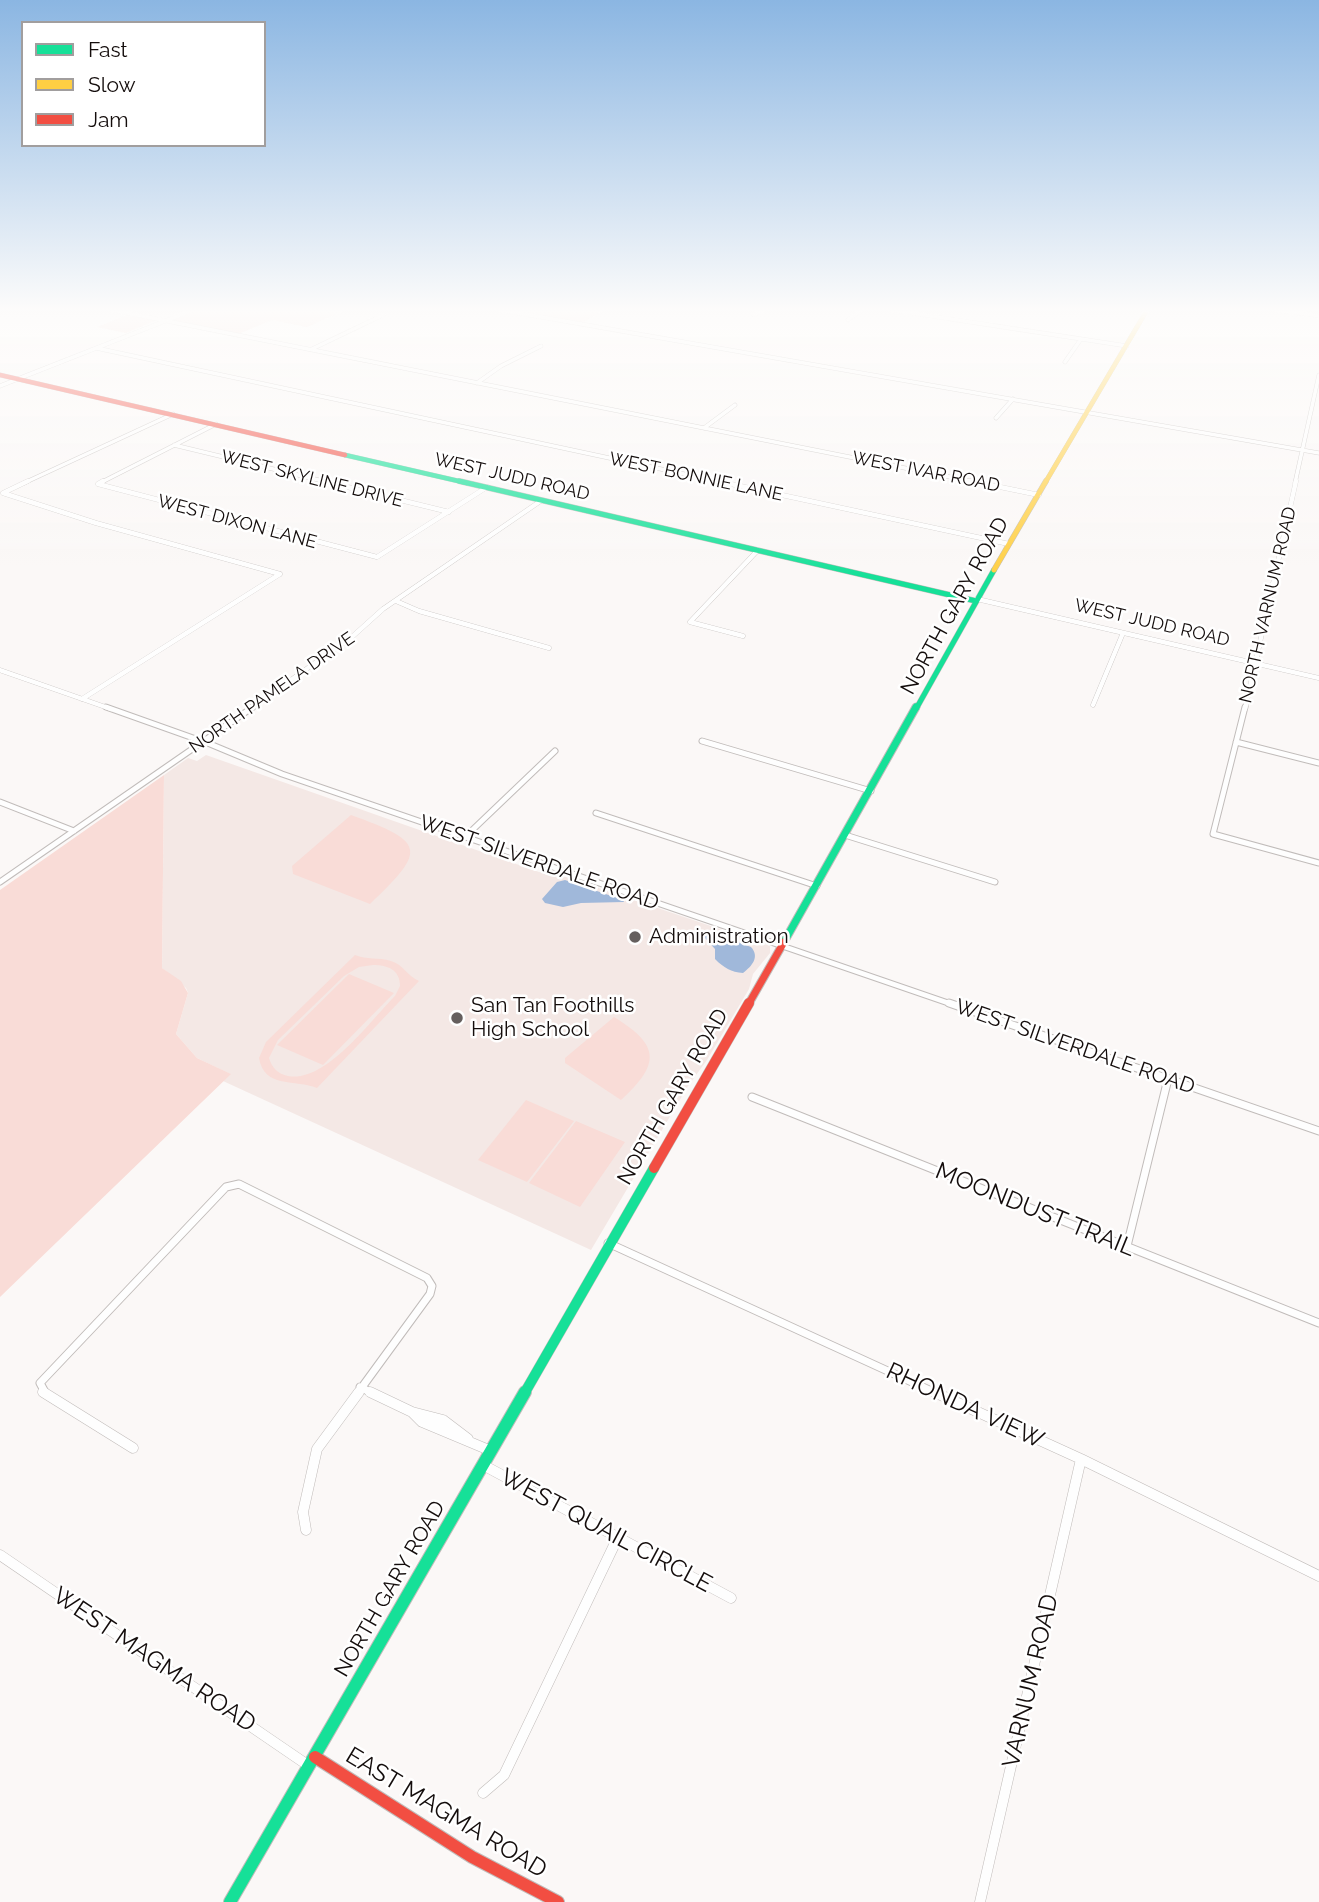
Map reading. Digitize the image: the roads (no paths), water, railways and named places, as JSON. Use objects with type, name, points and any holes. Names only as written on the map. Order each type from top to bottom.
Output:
[{"type":"street","name":"WEST JUDD ROAD","points":[[106,399],[1319,678]]},
{"type":"street","name":"WEST BONNIE LANE","points":[[332,399],[1009,544]]},
{"type":"street","name":"WEST IVAR ROAD","points":[[557,399],[1039,495]]},
{"type":"street","points":[[996,418],[1013,399],[1319,453]]},
{"type":"street","name":"NORTH GARY ROAD","points":[[230,1902],[608,1243],[817,886],[976,600],[1096,399]]},
{"type":"street","name":"NORTH VARNUM ROAD","points":[[1314,399],[1256,664],[1213,834],[1319,863]]},
{"type":"street","points":[[704,428],[735,405]]},
{"type":"street","points":[[2,494],[173,414]]},
{"type":"street","points":[[174,445],[216,424]]},
{"type":"street","name":"WEST DIXON LANE","points":[[174,445],[98,484],[291,537],[377,557],[449,512]]},
{"type":"street","name":"WEST SKYLINE DRIVE","points":[[174,445],[449,512]]},
{"type":"street","points":[[449,512],[487,487]]},
{"type":"street","points":[[2,494],[280,574],[82,699]]},
{"type":"street","name":"NORTH PAMELA DRIVE","points":[[0,882],[204,742],[353,636],[396,601],[542,500]]},
{"type":"street","points":[[743,636],[690,622],[758,550]]},
{"type":"street","points":[[396,601],[419,611],[549,648]]},
{"type":"street","points":[[1093,705],[1123,633]]},
{"type":"street","name":"WEST SILVERDALE ROAD","points":[[0,670],[204,742],[282,774],[1319,1131]]},
{"type":"street","points":[[702,741],[871,791]]},
{"type":"street","points":[[1236,742],[1319,763]]},
{"type":"street","points":[[465,837],[555,751]]},
{"type":"street","points":[[0,802],[74,831]]},
{"type":"street","points":[[596,813],[817,886]]},
{"type":"street","points":[[845,835],[995,881]]},
{"type":"street","points":[[1127,1246],[1168,1079]]},
{"type":"street","name":"MOONDUST TRAIL","points":[[752,1097],[1319,1323]]},
{"type":"street","points":[[134,1448],[43,1392],[40,1383],[226,1187],[239,1184],[427,1278],[432,1286],[430,1294],[317,1449],[303,1511],[306,1530]]},
{"type":"street","name":"RHONDA VIEW","points":[[608,1243],[1081,1459],[1319,1576]]},
{"type":"street","points":[[360,1387],[412,1412],[422,1422],[454,1437],[469,1439],[489,1450]]},
{"type":"street","name":"VARNUM ROAD","points":[[980,1902],[1081,1459]]},
{"type":"street","name":"WEST QUAIL CIRCLE","points":[[482,1464],[731,1598]]},
{"type":"street","points":[[482,1793],[504,1775],[618,1538]]},
{"type":"street","name":"WEST MAGMA ROAD","points":[[0,1555],[312,1761]]},
{"type":"street","name":"EAST MAGMA ROAD","points":[[312,1761],[472,1857],[558,1902]]},
{"type":"water","points":[[565,880],[624,902],[581,903],[563,907],[545,903],[542,899],[557,882]]},
{"type":"water","points":[[713,933],[751,947],[754,951],[754,961],[743,973],[728,969],[715,959],[715,949],[705,938],[705,934]]},
{"type":"place","name":"Administration","points":[[635,937]]},
{"type":"place","name":"San Tan Foothills High School","points":[[457,1018]]}]
